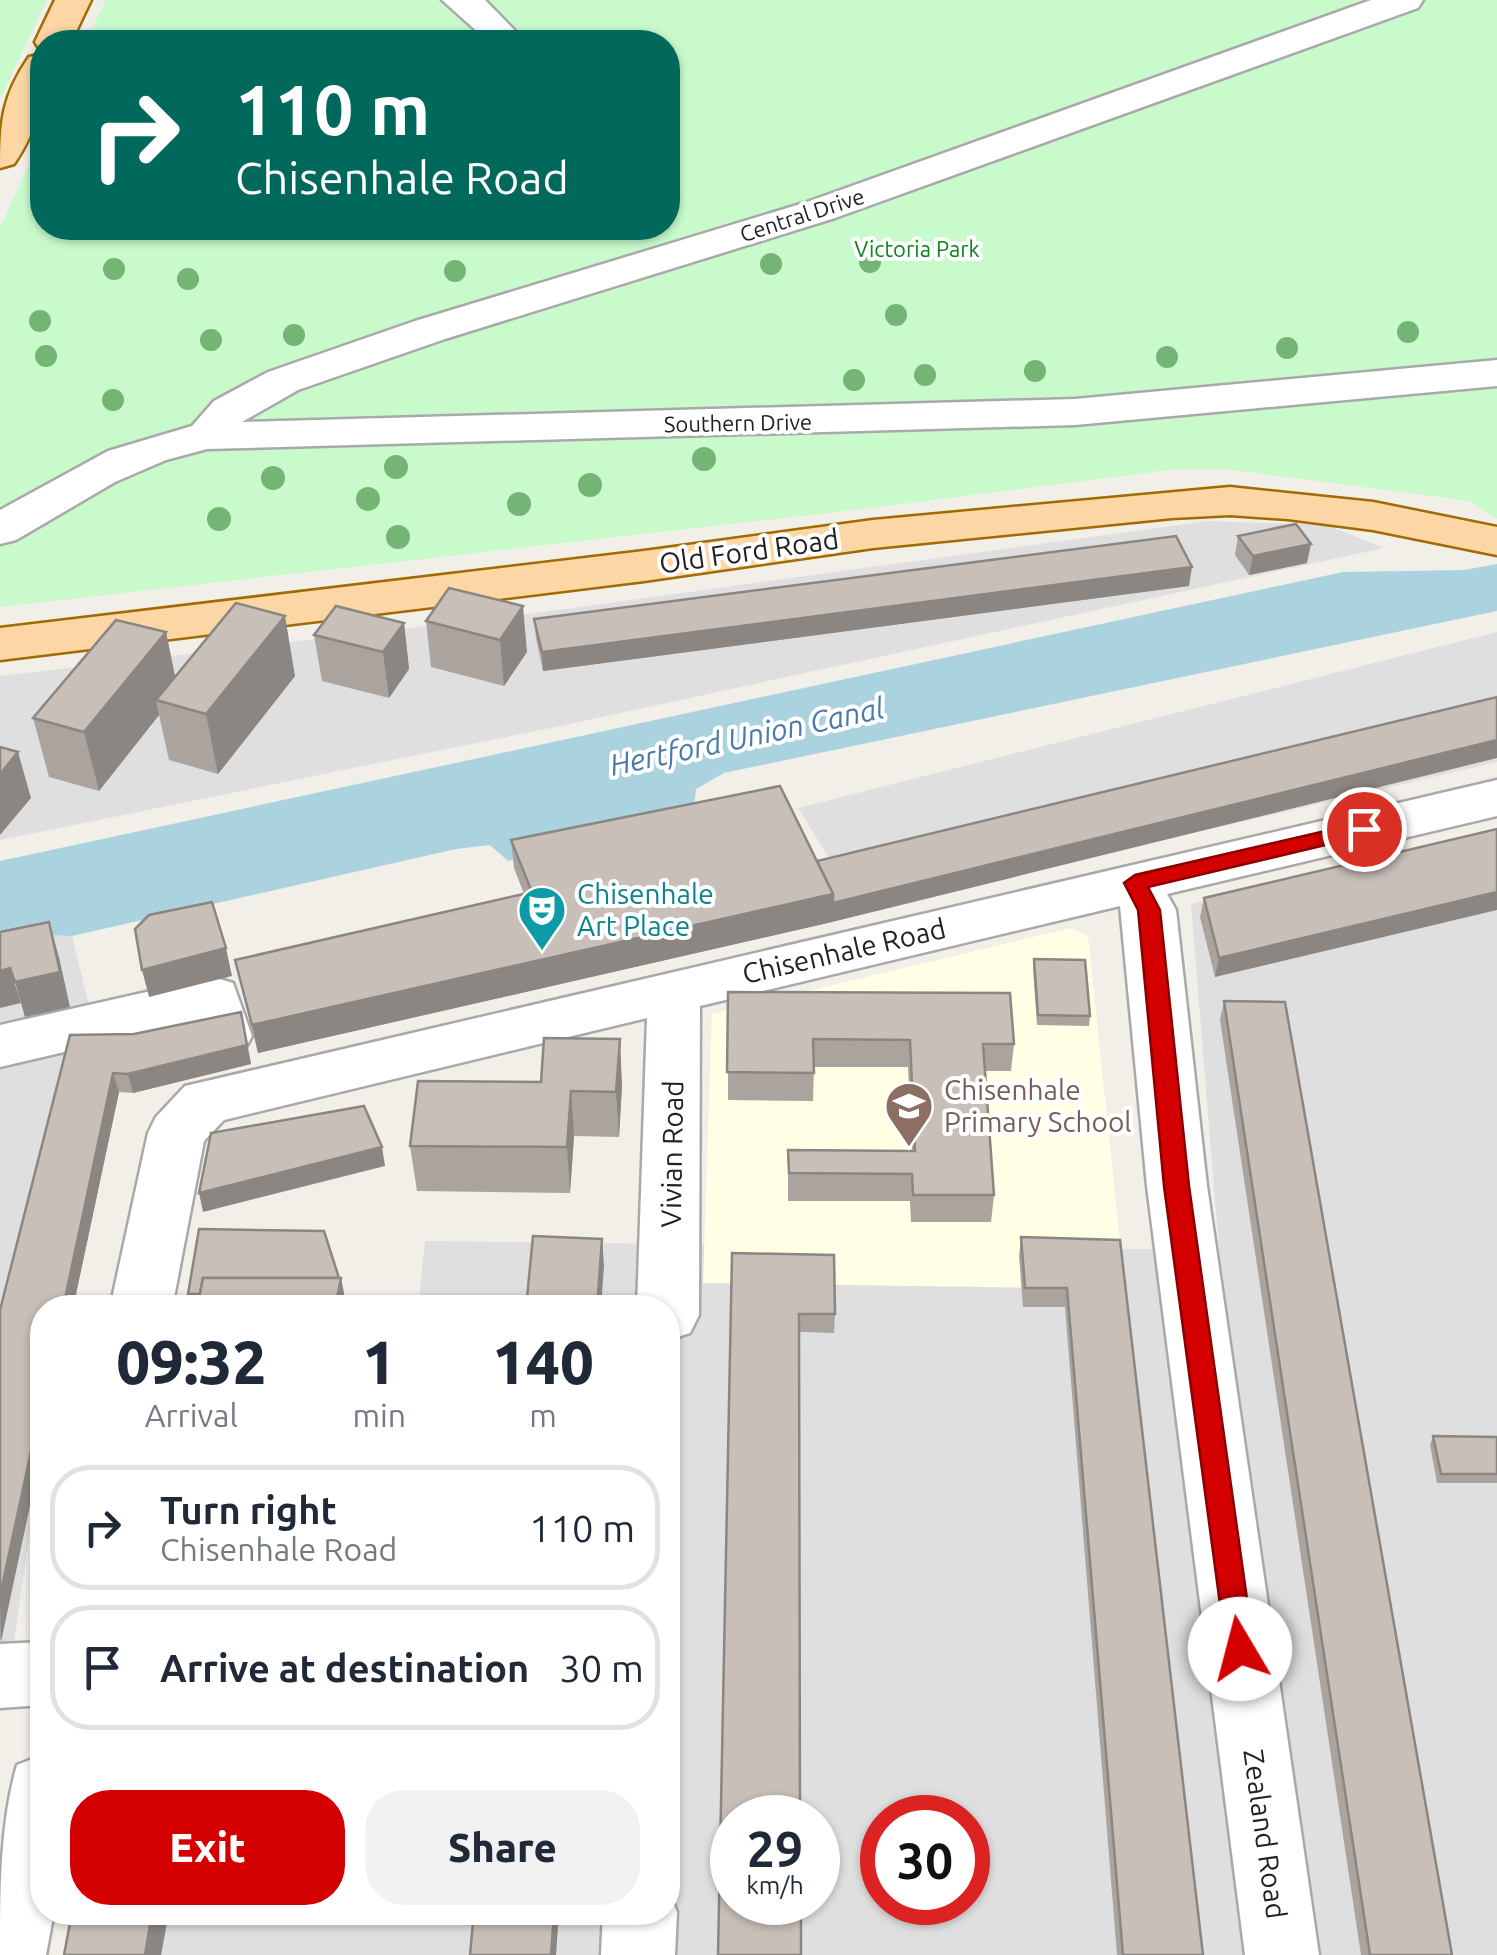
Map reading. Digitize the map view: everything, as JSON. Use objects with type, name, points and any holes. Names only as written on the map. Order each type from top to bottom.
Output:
[{"type":"main road","points":[[59,30],[73,0]]},
{"type":"main road","points":[[0,156],[30,91]]},
{"type":"main road","name":"Old Ford Road","points":[[0,644],[644,566],[873,534],[1172,504],[1230,501],[1288,505],[1373,516],[1495,541]]},
{"type":"street","points":[[460,0],[482,14],[497,30]]},
{"type":"street","name":"Central Drive","points":[[207,436],[229,410],[283,381],[430,330],[821,210],[1404,0]]},
{"type":"street","points":[[680,232],[695,249]]},
{"type":"street","name":"Southern Drive","points":[[0,530],[125,457],[207,436],[1075,412],[1497,373]]},
{"type":"street","name":"Chisenhale Road","points":[[222,1077],[669,992],[1497,798]]},
{"type":"street","name":"Zealand Road","points":[[1135,883],[1149,910],[1176,1186],[1282,1955]]},
{"type":"street","name":"Vivian Road","points":[[668,1295],[674,1016],[669,992]]},
{"type":"street","points":[[0,1046],[213,997],[222,1077],[177,1133],[144,1295]]},
{"type":"street","points":[[0,1676],[30,1675]]},
{"type":"street","points":[[8,1955],[30,1848]]},
{"type":"street","points":[[638,1955],[639,1925]]},
{"type":"shaded area","points":[[1208,521],[1326,525],[1384,548],[560,726],[0,840],[0,676],[521,615]]},
{"type":"shaded area","points":[[1497,632],[1497,762],[862,911],[798,808]]},
{"type":"shaded area","points":[[1497,834],[1497,1955],[63,1955],[69,1925],[680,1925],[680,1295],[419,1295],[425,1241],[1219,1250],[1191,904]]},
{"type":"shaded area","name":"Chisenhale Primary School","points":[[1071,928],[1088,936],[1125,1289],[703,1283],[712,1014]]},
{"type":"shaded area","points":[[24,934],[72,936],[111,1095],[46,1295],[30,1295],[30,1531],[14,1642],[0,1642],[0,939]]},
{"type":"green space","points":[[0,0],[47,0],[30,30],[0,99]]},
{"type":"green space","name":"Victoria Park","points":[[106,0],[1497,0],[1497,519],[1470,501],[1224,469],[1178,469],[863,509],[0,607],[0,228],[30,162],[30,240],[680,240],[680,30],[92,30]]},
{"type":"water","name":"Hertford Union Canal","points":[[1497,564],[1497,611],[724,773],[696,789],[692,822],[508,861],[490,845],[456,849],[72,936],[24,934],[0,939],[0,861],[1343,572],[1464,570]]},
{"type":"building","points":[[1296,524],[1311,544],[1253,556],[1238,536]]},
{"type":"building","points":[[1176,536],[1192,567],[542,652],[534,619]]},
{"type":"building","points":[[449,588],[523,606],[500,640],[426,621]]},
{"type":"building","points":[[236,603],[285,616],[206,714],[156,700]]},
{"type":"building","points":[[336,606],[404,623],[383,652],[314,635]]},
{"type":"building","points":[[116,620],[166,632],[84,732],[33,718]]},
{"type":"building","points":[[1497,697],[1497,740],[833,903],[833,894],[817,861]]},
{"type":"building","points":[[0,747],[18,752],[0,774]]},
{"type":"building","name":"Chisenhale Art Place","points":[[780,786],[833,894],[252,1025],[235,960],[532,892],[511,840]]},
{"type":"building","points":[[1497,829],[1497,892],[1219,958],[1204,898]]},
{"type":"building","points":[[212,902],[226,948],[142,970],[135,929],[149,915]]},
{"type":"building","points":[[49,922],[60,972],[15,982],[10,968],[0,971],[0,932]]},
{"type":"building","points":[[1034,959],[1085,960],[1090,1016],[1038,1015]]},
{"type":"building","points":[[728,992],[1010,993],[1014,1044],[983,1044],[994,1195],[913,1195],[912,1174],[789,1173],[788,1150],[915,1151],[910,1040],[813,1039],[814,1073],[727,1072]]},
{"type":"building","points":[[1224,1001],[1285,1002],[1452,1955],[1370,1955]]},
{"type":"building","points":[[241,1012],[247,1045],[128,1074],[113,1073],[66,1295],[30,1295],[30,1456],[0,1596],[0,1310],[70,1035],[134,1034]]},
{"type":"building","points":[[544,1038],[620,1039],[616,1092],[571,1091],[567,1147],[410,1146],[418,1081],[541,1082]]},
{"type":"building","points":[[364,1106],[382,1147],[199,1193],[211,1133]]},
{"type":"building","points":[[199,1229],[324,1231],[339,1278],[203,1278],[200,1294],[188,1294]]},
{"type":"building","points":[[533,1236],[602,1239],[598,1295],[527,1295]]},
{"type":"building","points":[[1021,1237],[1120,1240],[1203,1955],[1123,1955],[1067,1288],[1025,1288]]},
{"type":"building","points":[[732,1253],[834,1255],[835,1314],[799,1314],[800,1795],[721,1795]]},
{"type":"building","points":[[203,1278],[341,1278],[338,1295],[200,1295]]},
{"type":"building","points":[[1433,1436],[1497,1437],[1497,1474],[1441,1474]]},
{"type":"building","points":[[70,1925],[150,1925],[145,1955],[64,1955]]},
{"type":"building","points":[[473,1925],[553,1925],[551,1955],[470,1955]]},
{"type":"building","points":[[719,1925],[801,1925],[801,1955],[718,1955]]},
{"type":"place","name":"Chisenhale Art Place","points":[[542,952]]},
{"type":"place","name":"Chisenhale Primary School","points":[[909,1148]]},
{"type":"route","points":[[1240,1649],[1176,1186],[1149,910],[1135,883],[1364,829]]}]
